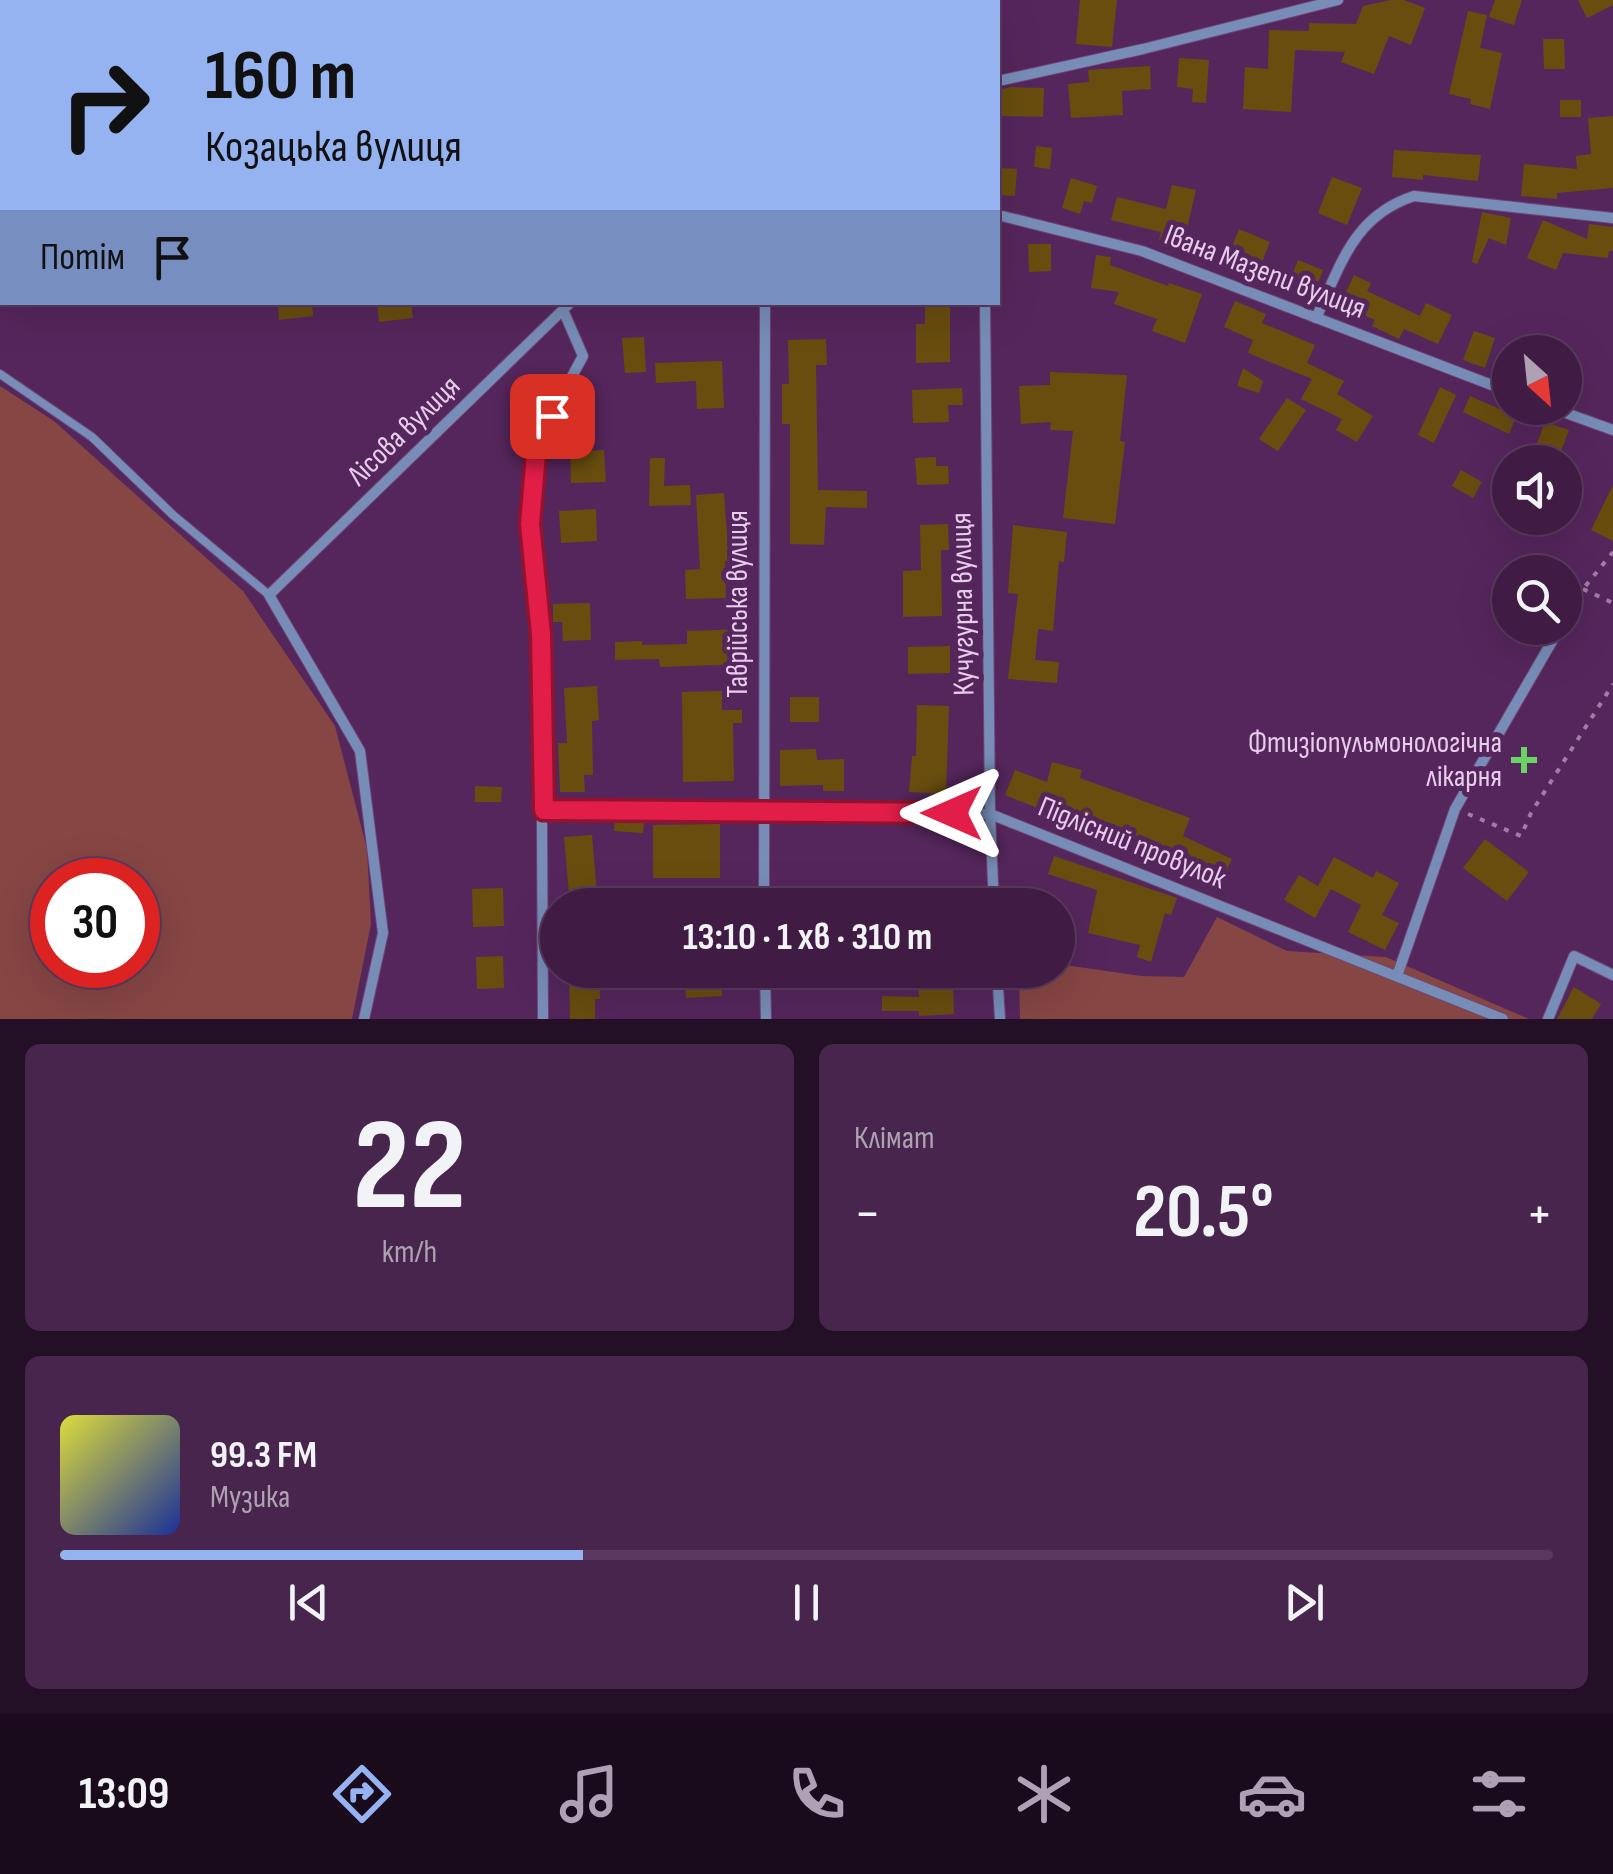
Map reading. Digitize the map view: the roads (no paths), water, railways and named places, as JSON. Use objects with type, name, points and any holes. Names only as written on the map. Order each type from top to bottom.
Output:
[{"type":"street","points":[[1000,81],[1143,50],[1338,0]]},
{"type":"street","points":[[1316,318],[1352,241],[1373,216],[1390,204],[1414,196],[1613,218]]},
{"type":"street","name":"Івана Мазепи вулиця","points":[[1000,216],[1142,252],[1492,385]]},
{"type":"street","name":"Таврійська вулиця","points":[[764,888],[765,305]]},
{"type":"street","name":"Кучугурна вулиця","points":[[985,305],[993,888]]},
{"type":"street","points":[[542,1019],[541,634],[530,524],[537,442],[584,356],[567,306]]},
{"type":"street","name":"Лісова вулиця","points":[[269,594],[567,306]]},
{"type":"street","points":[[1582,419],[1613,430]]},
{"type":"street","points":[[269,594],[360,751],[383,933],[364,1019]]},
{"type":"street","points":[[1397,976],[1456,809],[1550,645]]},
{"type":"street","name":"Підлісний провулок","points":[[544,810],[990,814],[1502,1019]]},
{"type":"street","points":[[1548,1019],[1574,956],[1613,975]]},
{"type":"street","points":[[765,988],[766,1019]]},
{"type":"street","points":[[999,988],[1000,1019]]},
{"type":"lane","points":[[0,374],[92,437],[173,515],[269,594]]},
{"type":"place","name":"Фтизіопульмонологічна лікарня","points":[[1524,760]]}]
